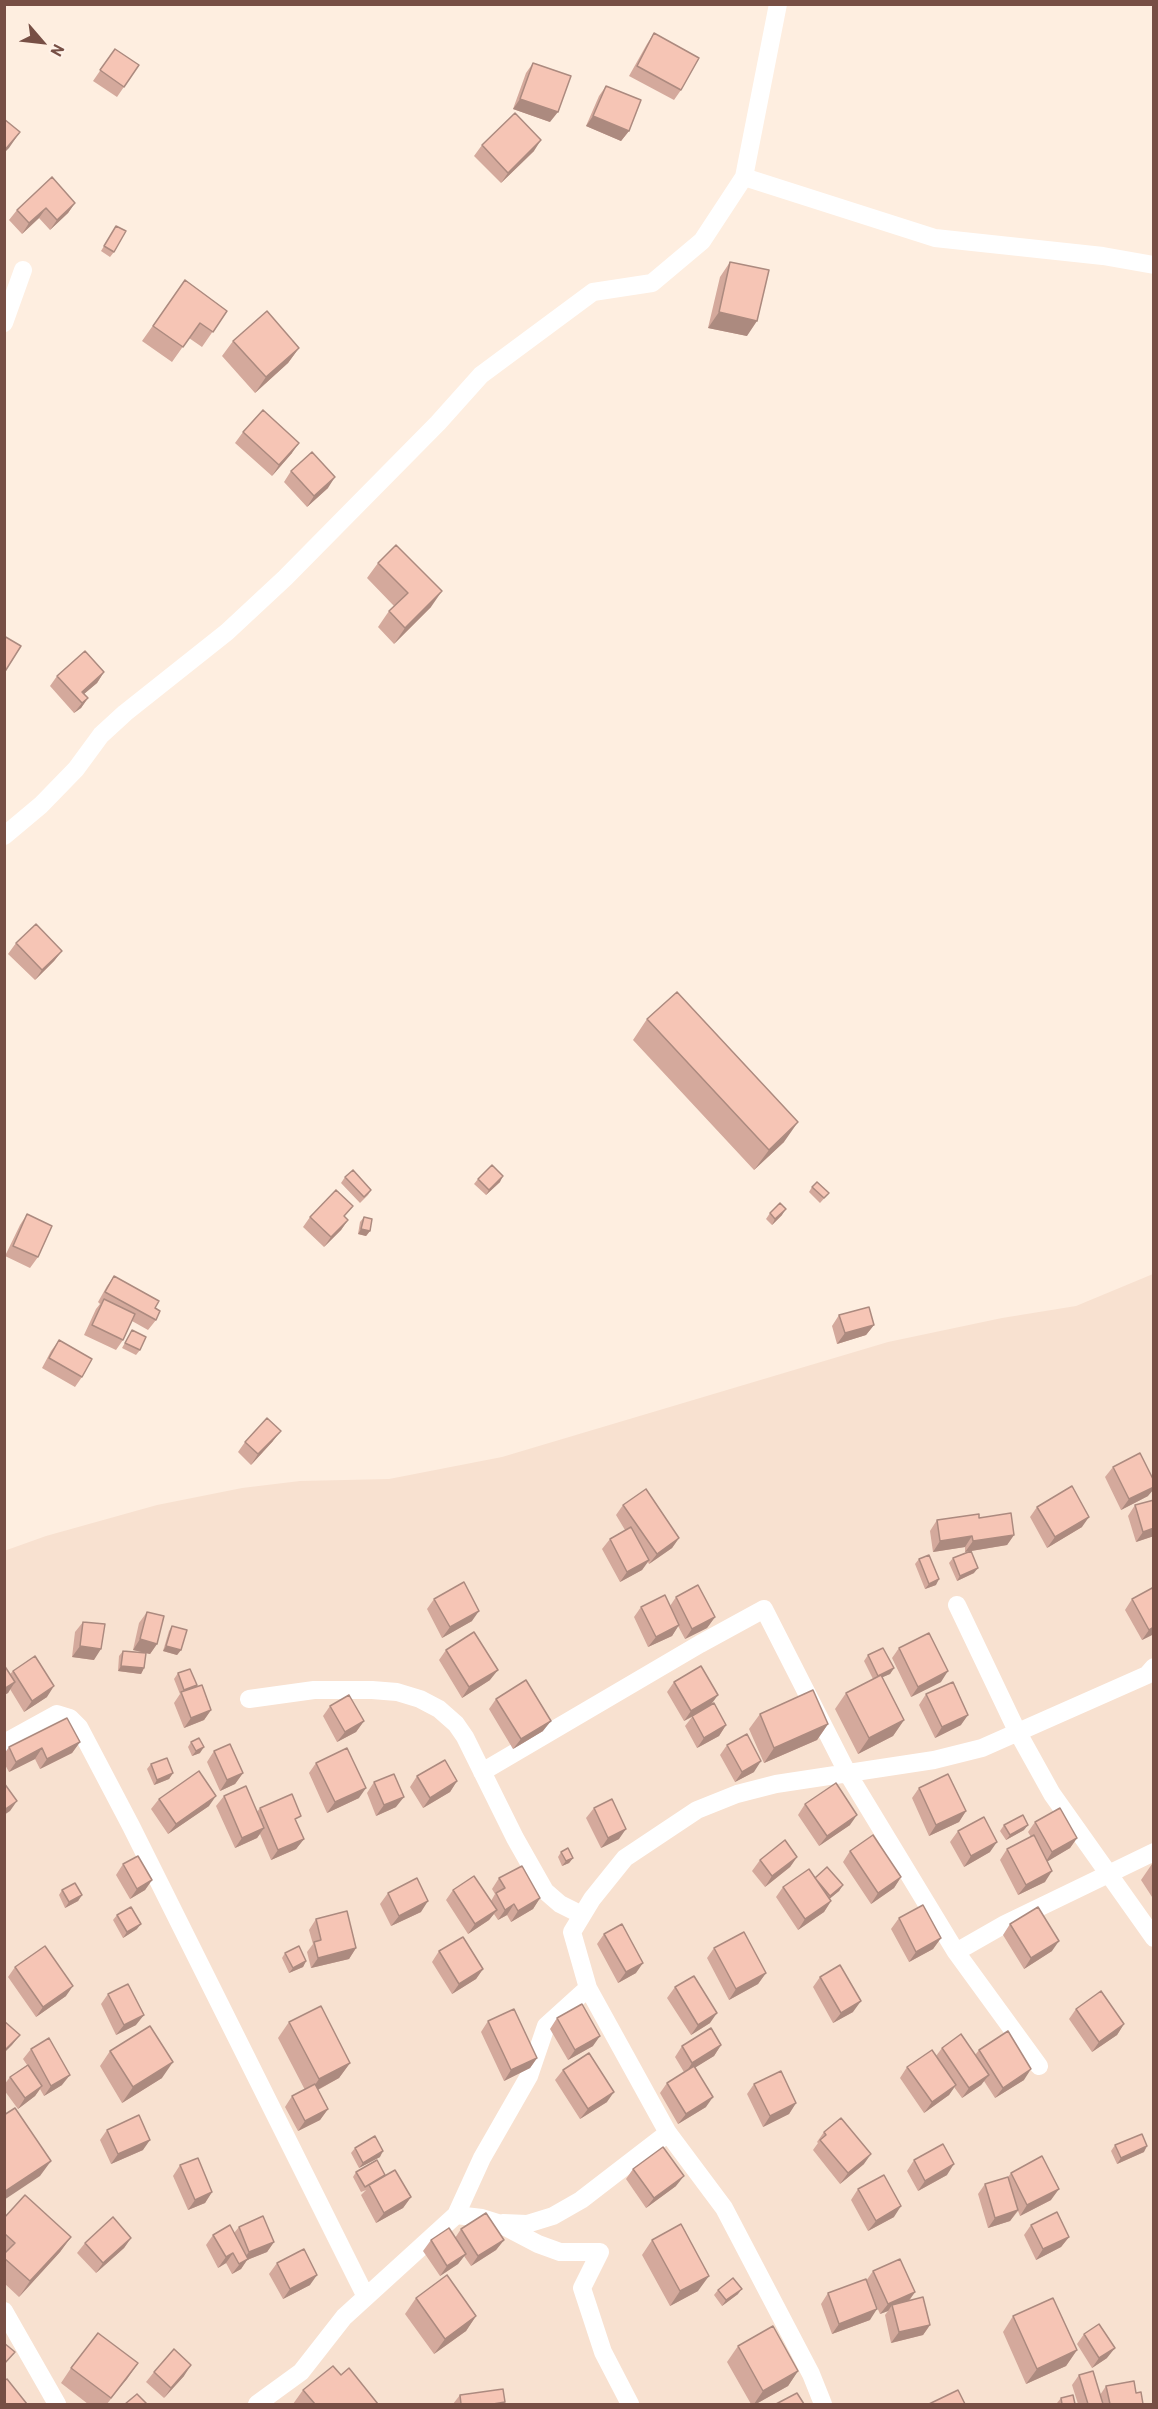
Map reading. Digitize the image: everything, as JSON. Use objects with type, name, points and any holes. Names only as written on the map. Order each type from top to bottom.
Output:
[{"type":"street","points":[[4,836],[62,784],[101,735],[226,632],[285,578],[438,423],[481,375],[593,292],[652,283],[702,241],[744,177],[778,4]]},
{"type":"street","points":[[744,177],[934,238],[1103,256],[1154,265]]},
{"type":"street","points":[[4,323],[23,270]]},
{"type":"street","points":[[957,1605],[1017,1731],[1052,1794],[1154,1938]]},
{"type":"street","points":[[482,1772],[700,1644],[764,1610],[848,1774],[956,1952],[1039,2066]]},
{"type":"street","points":[[823,2404],[811,2374],[724,2208],[668,2133],[588,1988],[572,1932],[591,1899],[625,1858],[697,1810],[747,1791],[776,1784],[848,1774],[982,1748],[1147,1675],[1154,1667]]},
{"type":"street","points":[[249,1699],[314,1690],[347,1689],[397,1692],[420,1699],[439,1709],[456,1724],[465,1737],[515,1838],[546,1891],[560,1904],[582,1915]]},
{"type":"street","points":[[4,1743],[57,1714],[70,1718],[79,1727],[131,1826],[366,2297]]},
{"type":"street","points":[[956,1952],[1005,1924],[1108,1872],[1154,1852]]},
{"type":"street","points":[[257,2404],[301,2372],[344,2317],[456,2215],[482,2158],[529,2076],[546,2026],[588,1988]]},
{"type":"street","points":[[498,2223],[527,2223],[553,2216],[581,2200],[668,2133]]},
{"type":"street","points":[[456,2215],[482,2218],[498,2223],[538,2244],[560,2252],[600,2252],[582,2288],[603,2352],[630,2404]]},
{"type":"street","points":[[4,2311],[57,2404]]},
{"type":"shaded area","points":[[1153,1274],[1153,2404],[5,2404],[4,1551],[46,1536],[157,1505],[242,1488],[300,1481],[389,1479],[502,1457],[888,1342],[1002,1318],[1076,1306]]},
{"type":"building","points":[[654,33],[699,58],[681,90],[637,66]]},
{"type":"building","points":[[115,49],[139,65],[124,87],[100,70]]},
{"type":"building","points":[[533,63],[571,76],[558,112],[520,99]]},
{"type":"building","points":[[606,86],[641,100],[629,131],[593,116]]},
{"type":"building","points":[[515,113],[541,140],[508,173],[482,145]]},
{"type":"building","points":[[4,119],[20,132],[4,151]]},
{"type":"building","points":[[52,177],[75,203],[57,220],[46,208],[29,223],[17,210]]},
{"type":"building","points":[[116,226],[126,231],[114,252],[104,246]]},
{"type":"building","points":[[730,262],[769,270],[757,321],[719,312]]},
{"type":"building","points":[[185,280],[227,311],[213,332],[200,323],[183,347],[153,326]]},
{"type":"building","points":[[267,311],[299,348],[266,377],[233,341]]},
{"type":"building","points":[[263,410],[299,443],[279,465],[243,432]]},
{"type":"building","points":[[312,452],[335,477],[314,496],[291,471]]},
{"type":"building","points":[[396,545],[442,591],[405,628],[389,611],[408,593],[378,563]]},
{"type":"building","points":[[4,636],[21,646],[4,673]]},
{"type":"building","points":[[85,651],[104,672],[82,692],[88,698],[82,703],[57,676]]},
{"type":"building","points":[[36,924],[62,951],[42,970],[16,943]]},
{"type":"building","points":[[677,992],[798,1122],[769,1150],[647,1019]]},
{"type":"building","points":[[492,1165],[503,1176],[489,1190],[478,1179]]},
{"type":"building","points":[[353,1170],[371,1190],[364,1197],[345,1177]]},
{"type":"building","points":[[817,1182],[829,1193],[824,1198],[812,1187]]},
{"type":"building","points":[[336,1190],[353,1206],[344,1216],[348,1220],[331,1237],[310,1217]]},
{"type":"building","points":[[780,1203],[786,1209],[775,1219],[770,1213]]},
{"type":"building","points":[[27,1214],[52,1226],[38,1257],[13,1246]]},
{"type":"building","points":[[364,1217],[372,1219],[370,1231],[361,1229]]},
{"type":"building","points":[[114,1276],[159,1301],[155,1308],[160,1311],[156,1320],[105,1292]]},
{"type":"building","points":[[104,1299],[135,1314],[123,1340],[92,1325]]},
{"type":"building","points":[[869,1307],[874,1325],[845,1333],[839,1315]]},
{"type":"building","points":[[132,1330],[146,1337],[140,1350],[125,1343]]},
{"type":"building","points":[[59,1340],[92,1359],[82,1377],[49,1358]]},
{"type":"building","points":[[267,1418],[281,1431],[258,1454],[245,1442]]},
{"type":"building","points":[[1140,1453],[1154,1481],[1154,1487],[1129,1499],[1113,1467]]},
{"type":"building","points":[[1072,1486],[1089,1517],[1055,1537],[1037,1507]]},
{"type":"building","points":[[646,1489],[679,1538],[657,1554],[623,1505]]},
{"type":"building","points":[[1154,1500],[1154,1528],[1143,1532],[1135,1505]]},
{"type":"building","points":[[1011,1513],[1014,1535],[973,1541],[972,1536],[940,1541],[937,1520],[979,1514],[979,1518]]},
{"type":"building","points":[[631,1527],[649,1560],[627,1572],[610,1539]]},
{"type":"building","points":[[971,1551],[978,1568],[960,1576],[953,1558]]},
{"type":"building","points":[[929,1555],[939,1579],[929,1584],[919,1559]]},
{"type":"building","points":[[464,1582],[479,1611],[450,1627],[434,1599]]},
{"type":"building","points":[[698,1585],[715,1617],[692,1629],[676,1597]]},
{"type":"building","points":[[1154,1587],[1154,1627],[1149,1630],[1132,1599]]},
{"type":"building","points":[[665,1595],[679,1625],[656,1637],[641,1607]]},
{"type":"building","points":[[147,1612],[164,1616],[157,1644],[140,1639]]},
{"type":"building","points":[[83,1622],[105,1624],[101,1649],[80,1646]]},
{"type":"building","points":[[172,1626],[187,1630],[181,1650],[166,1646]]},
{"type":"building","points":[[474,1632],[498,1670],[469,1687],[446,1650]]},
{"type":"building","points":[[929,1633],[948,1671],[918,1687],[899,1648]]},
{"type":"building","points":[[883,1648],[894,1668],[878,1676],[868,1655]]},
{"type":"building","points":[[123,1651],[146,1653],[144,1668],[121,1666]]},
{"type":"building","points":[[35,1656],[54,1686],[32,1701],[13,1671]]},
{"type":"building","points":[[4,1665],[15,1682],[4,1689]]},
{"type":"building","points":[[701,1666],[718,1695],[691,1711],[674,1682]]},
{"type":"building","points":[[190,1669],[197,1685],[184,1690],[178,1673]]},
{"type":"building","points":[[881,1675],[904,1720],[869,1738],[846,1693]]},
{"type":"building","points":[[526,1680],[551,1721],[521,1739],[496,1699]]},
{"type":"building","points":[[953,1682],[968,1715],[942,1727],[926,1694]]},
{"type":"building","points":[[202,1685],[211,1710],[191,1718],[181,1692]]},
{"type":"building","points":[[813,1690],[828,1724],[774,1748],[760,1714]]},
{"type":"building","points":[[349,1695],[364,1721],[345,1732],[330,1706]]},
{"type":"building","points":[[714,1703],[726,1725],[704,1738],[692,1716]]},
{"type":"building","points":[[67,1718],[80,1742],[47,1759],[42,1748],[16,1762],[9,1747]]},
{"type":"building","points":[[747,1734],[761,1761],[742,1772],[727,1745]]},
{"type":"building","points":[[199,1738],[204,1747],[196,1751],[191,1742]]},
{"type":"building","points":[[230,1744],[243,1773],[227,1780],[214,1751]]},
{"type":"building","points":[[347,1748],[366,1788],[335,1802],[316,1763]]},
{"type":"building","points":[[167,1758],[173,1773],[157,1780],[151,1764]]},
{"type":"building","points":[[445,1760],[457,1781],[430,1798],[417,1776]]},
{"type":"building","points":[[199,1771],[216,1796],[176,1824],[159,1799]]},
{"type":"building","points":[[394,1774],[404,1797],[384,1805],[374,1782]]},
{"type":"building","points":[[948,1774],[966,1811],[936,1825],[919,1788]]},
{"type":"building","points":[[4,1783],[17,1801],[4,1810]]},
{"type":"building","points":[[836,1783],[857,1815],[827,1836],[805,1804]]},
{"type":"building","points":[[246,1786],[264,1828],[242,1838],[224,1796]]},
{"type":"building","points":[[292,1794],[301,1816],[295,1819],[304,1839],[278,1850],[260,1808]]},
{"type":"building","points":[[612,1799],[626,1829],[608,1838],[594,1808]]},
{"type":"building","points":[[1060,1808],[1077,1838],[1052,1852],[1035,1822]]},
{"type":"building","points":[[1023,1815],[1028,1825],[1010,1835],[1004,1825]]},
{"type":"building","points":[[984,1817],[997,1842],[971,1856],[958,1831]]},
{"type":"building","points":[[873,1835],[901,1877],[878,1893],[850,1851]]},
{"type":"building","points":[[1034,1835],[1052,1871],[1026,1885],[1007,1849]]},
{"type":"building","points":[[785,1840],[797,1857],[772,1876],[760,1860]]},
{"type":"building","points":[[568,1848],[573,1858],[566,1861],[561,1852]]},
{"type":"building","points":[[138,1856],[152,1880],[137,1889],[123,1864]]},
{"type":"building","points":[[522,1866],[540,1898],[518,1911],[514,1904],[505,1910],[496,1893],[505,1888],[499,1878]]},
{"type":"building","points":[[827,1867],[843,1885],[830,1896],[815,1878]]},
{"type":"building","points":[[809,1869],[831,1901],[805,1919],[783,1887]]},
{"type":"building","points":[[474,1876],[497,1910],[475,1924],[453,1890]]},
{"type":"building","points":[[417,1878],[428,1901],[399,1916],[388,1893]]},
{"type":"building","points":[[75,1883],[82,1895],[69,1902],[62,1890]]},
{"type":"building","points":[[923,1905],[941,1938],[916,1952],[899,1918]]},
{"type":"building","points":[[131,1907],[141,1924],[127,1932],[117,1915]]},
{"type":"building","points":[[1038,1907],[1059,1941],[1031,1958],[1010,1924]]},
{"type":"building","points":[[347,1911],[356,1948],[318,1958],[314,1942],[321,1940],[316,1919]]},
{"type":"building","points":[[622,1924],[643,1963],[626,1972],[604,1934]]},
{"type":"building","points":[[744,1932],[766,1973],[736,1989],[714,1948]]},
{"type":"building","points":[[463,1937],[483,1969],[459,1984],[439,1951]]},
{"type":"building","points":[[45,1946],[73,1986],[43,2007],[15,1967]]},
{"type":"building","points":[[299,1946],[306,1961],[293,1968],[285,1953]]},
{"type":"building","points":[[840,1965],[861,2001],[841,2013],[820,1977]]},
{"type":"building","points":[[694,1976],[717,2013],[698,2025],[675,1987]]},
{"type":"building","points":[[128,1984],[144,2015],[124,2025],[108,1994]]},
{"type":"building","points":[[1101,1991],[1124,2024],[1099,2042],[1076,2009]]},
{"type":"building","points":[[582,2004],[600,2036],[575,2050],[557,2018]]},
{"type":"building","points":[[321,2006],[350,2063],[319,2079],[289,2022]]},
{"type":"building","points":[[514,2009],[537,2058],[511,2070],[488,2021]]},
{"type":"building","points":[[4,2021],[20,2035],[4,2051]]},
{"type":"building","points":[[150,2026],[173,2062],[133,2087],[110,2051]]},
{"type":"building","points":[[711,2028],[721,2045],[692,2063],[682,2046]]},
{"type":"building","points":[[1008,2031],[1031,2069],[1003,2088],[979,2050]]},
{"type":"building","points":[[961,2034],[989,2075],[969,2088],[942,2048]]},
{"type":"building","points":[[49,2038],[70,2075],[51,2086],[31,2049]]},
{"type":"building","points":[[932,2050],[956,2085],[932,2102],[907,2067]]},
{"type":"building","points":[[589,2053],[614,2092],[588,2109],[563,2070]]},
{"type":"building","points":[[28,2065],[42,2086],[25,2098],[10,2077]]},
{"type":"building","points":[[694,2066],[713,2097],[686,2114],[667,2083]]},
{"type":"building","points":[[781,2071],[796,2103],[770,2116],[754,2084]]},
{"type":"building","points":[[315,2084],[328,2109],[305,2121],[292,2096]]},
{"type":"building","points":[[15,2108],[51,2161],[4,2192],[4,2115]]},
{"type":"building","points":[[139,2115],[150,2140],[118,2154],[107,2130]]},
{"type":"building","points":[[841,2118],[871,2154],[848,2173],[820,2140],[826,2135],[824,2132]]},
{"type":"building","points":[[1142,2134],[1147,2146],[1121,2158],[1115,2145]]},
{"type":"building","points":[[375,2136],[383,2151],[363,2163],[355,2148]]},
{"type":"building","points":[[943,2144],[954,2164],[925,2181],[914,2160]]},
{"type":"building","points":[[663,2147],[684,2176],[654,2198],[633,2169]]},
{"type":"building","points":[[1042,2156],[1059,2189],[1027,2205],[1011,2173]]},
{"type":"building","points":[[198,2158],[212,2192],[195,2200],[180,2165]]},
{"type":"building","points":[[377,2160],[385,2175],[365,2187],[356,2172]]},
{"type":"building","points":[[395,2170],[411,2197],[384,2213],[369,2185]]},
{"type":"building","points":[[884,2175],[901,2206],[876,2221],[858,2189]]},
{"type":"building","points":[[1008,2177],[1018,2210],[995,2218],[985,2184]]},
{"type":"building","points":[[25,2195],[71,2237],[30,2281],[4,2258],[4,2254],[15,2243],[4,2233],[4,2218]]},
{"type":"building","points":[[1057,2212],[1069,2237],[1043,2249],[1031,2225]]},
{"type":"building","points":[[486,2213],[504,2240],[478,2256],[461,2229]]},
{"type":"building","points":[[263,2216],[274,2242],[249,2252],[239,2227]]},
{"type":"building","points":[[113,2217],[131,2238],[103,2263],[85,2243]]},
{"type":"building","points":[[681,2224],[709,2276],[680,2291],[652,2240]]},
{"type":"building","points":[[230,2225],[248,2259],[239,2264],[233,2253],[226,2257],[213,2235]]},
{"type":"building","points":[[449,2228],[466,2254],[447,2266],[431,2240]]},
{"type":"building","points":[[304,2249],[317,2275],[290,2289],[277,2263]]},
{"type":"building","points":[[900,2259],[915,2292],[888,2304],[873,2271]]},
{"type":"building","points":[[447,2275],[476,2316],[445,2339],[416,2298]]},
{"type":"building","points":[[733,2278],[742,2289],[726,2300],[718,2290]]},
{"type":"building","points":[[866,2279],[877,2309],[839,2324],[828,2293]]},
{"type":"building","points":[[923,2297],[930,2325],[899,2332],[892,2305]]},
{"type":"building","points":[[1053,2298],[1077,2350],[1037,2369],[1013,2316]]},
{"type":"building","points":[[1099,2324],[1115,2348],[1099,2358],[1084,2334]]},
{"type":"building","points":[[773,2326],[798,2371],[763,2391],[738,2346]]},
{"type":"building","points":[[98,2333],[138,2363],[111,2398],[71,2368]]},
{"type":"building","points":[[4,2343],[15,2352],[4,2364]]},
{"type":"building","points":[[174,2349],[191,2365],[171,2388],[154,2372]]},
{"type":"building","points":[[333,2366],[341,2375],[349,2368],[378,2404],[315,2404],[303,2390]]},
{"type":"building","points":[[1093,2371],[1103,2404],[1088,2404],[1079,2375]]},
{"type":"building","points":[[7,2379],[27,2404],[4,2404],[4,2381]]},
{"type":"building","points":[[1134,2381],[1136,2393],[1141,2392],[1143,2404],[1110,2404],[1106,2386]]},
{"type":"building","points":[[503,2389],[505,2402],[461,2404],[460,2395]]},
{"type":"building","points":[[958,2390],[965,2404],[929,2404]]},
{"type":"building","points":[[797,2393],[804,2404],[776,2404]]},
{"type":"building","points":[[137,2394],[147,2404],[125,2404]]},
{"type":"building","points":[[1073,2395],[1075,2404],[1062,2404],[1061,2398]]}]
